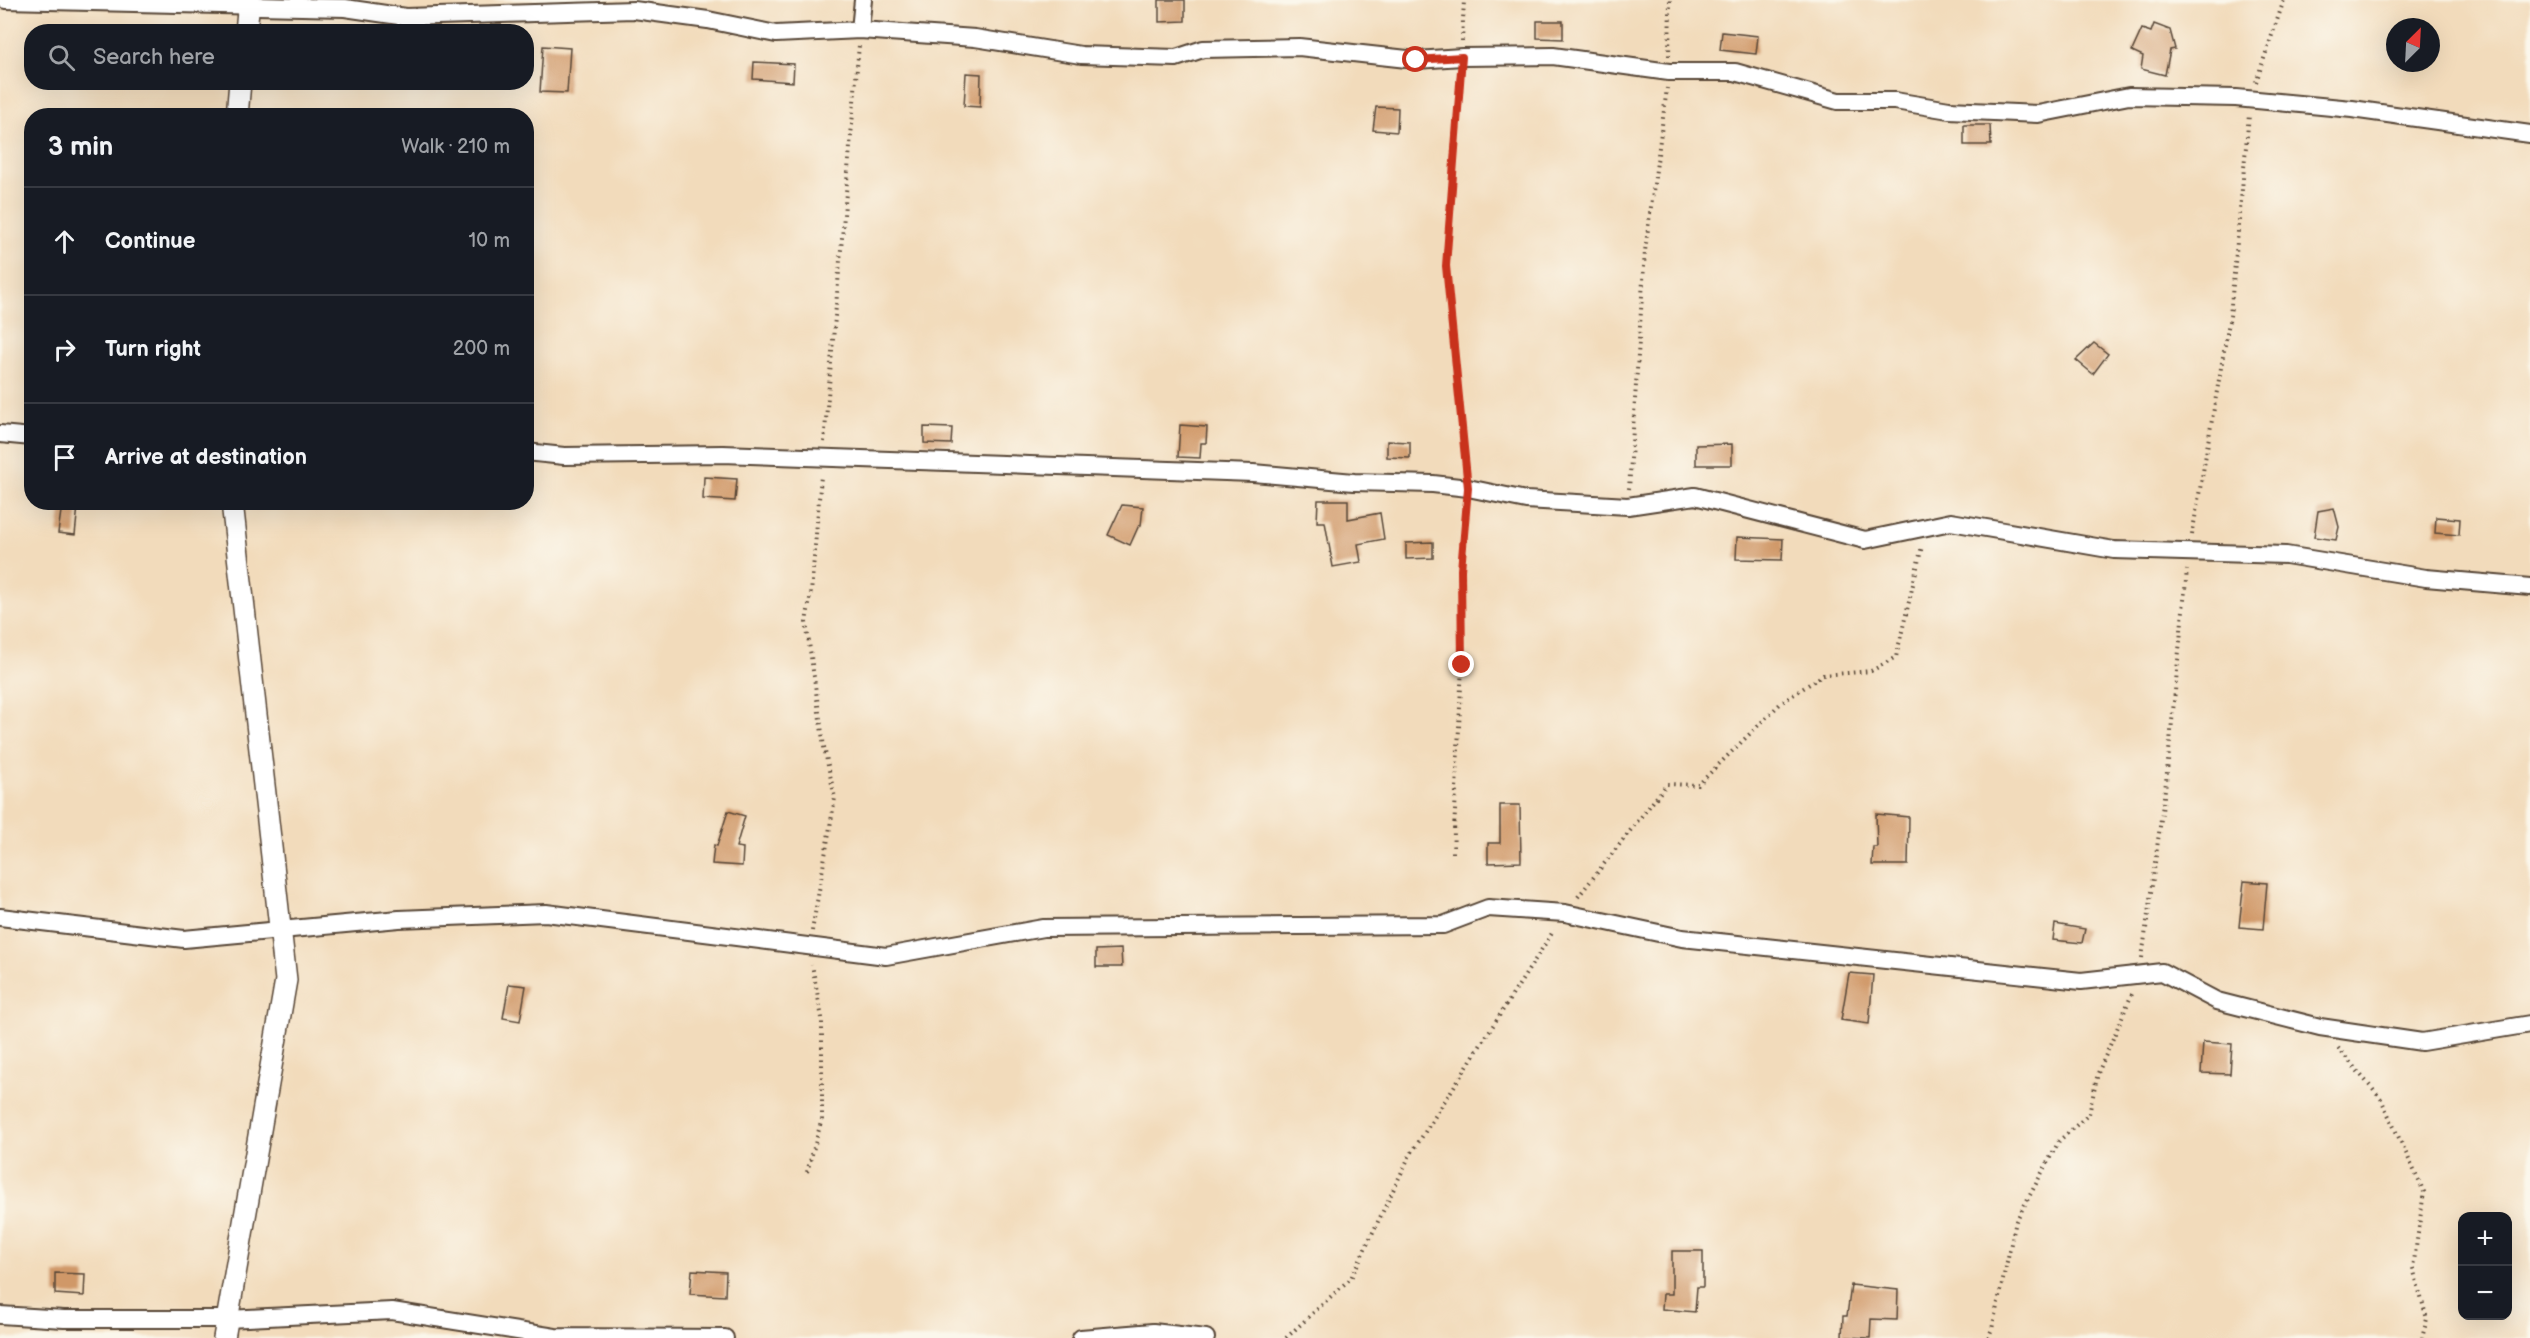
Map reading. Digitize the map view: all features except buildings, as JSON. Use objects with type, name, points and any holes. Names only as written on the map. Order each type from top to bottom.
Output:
[{"type":"street","points":[[5,0],[249,2],[345,8],[406,17],[634,10],[708,20],[776,34],[860,30],[975,38],[1081,55],[1176,58],[1203,49],[1299,47],[1416,60],[1553,56],[1669,72],[1735,72],[1838,101],[1895,101],[1949,110],[2038,114],[2129,96],[2250,99],[2352,109],[2530,134]]},
{"type":"street","points":[[860,30],[863,0]]},
{"type":"street","points":[[247,24],[249,2]]},
{"type":"street","points":[[238,108],[239,90]]},
{"type":"street","points":[[0,434],[24,436]]},
{"type":"street","points":[[534,453],[564,456],[723,454],[1253,473],[1354,482],[1433,484],[1468,488],[1527,500],[1628,506],[1695,496],[1865,540],[1951,522],[2114,550],[2286,555],[2426,578],[2530,587]]},
{"type":"street","points":[[226,1328],[286,980],[233,510]]},
{"type":"street","points":[[0,917],[184,939],[399,919],[546,913],[886,956],[1043,928],[1443,926],[1488,908],[1565,913],[1682,938],[2081,981],[2162,972],[2217,1001],[2320,1027],[2422,1042],[2530,1024]]},
{"type":"street","points":[[0,1315],[226,1328],[392,1311],[555,1337],[725,1338]]},
{"type":"street","points":[[1081,1338],[1153,1332],[1206,1338]]},
{"type":"path","points":[[1452,853],[1462,665],[1461,570],[1468,488],[1446,266],[1462,57],[1464,0]]},
{"type":"path","points":[[1628,506],[1645,251],[1669,72],[1670,0]]},
{"type":"path","points":[[1988,1338],[2016,1221],[2059,1141],[2089,1114],[2098,1073],[2140,974],[2166,782],[2189,552],[2230,316],[2250,99],[2284,0]]},
{"type":"path","points":[[807,1172],[822,1119],[822,1018],[809,946],[835,798],[824,747],[806,622],[811,593],[860,30]]},
{"type":"path","points":[[2320,1027],[2381,1099],[2424,1192],[2413,1268],[2427,1319],[2422,1338]]},
{"type":"route","points":[[1416,60],[1462,57],[1446,266],[1468,488],[1461,570],[1462,665]]}]
